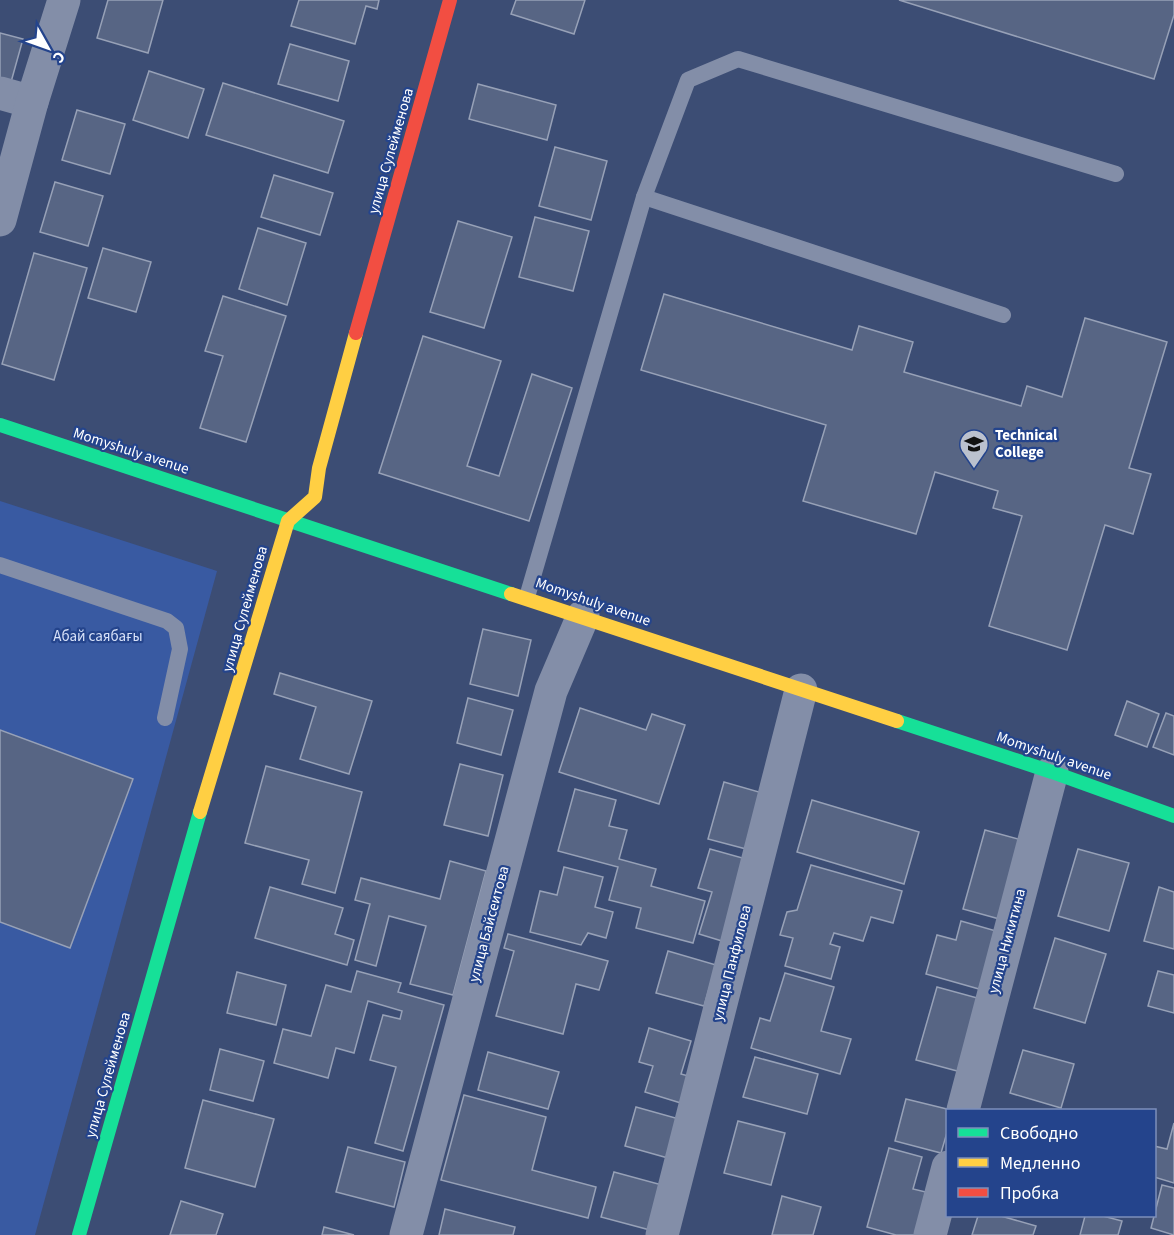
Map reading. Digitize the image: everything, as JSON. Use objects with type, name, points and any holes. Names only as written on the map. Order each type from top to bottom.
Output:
[{"type":"street","points":[[0,220],[32,102],[64,0]]},
{"type":"street","name":"улица Сулейменова","points":[[79,1235],[183,870],[288,521],[315,497],[335,407],[450,0]]},
{"type":"street","points":[[0,93],[32,102]]},
{"type":"street","name":"Momyshuly avenue","points":[[0,425],[288,521],[527,597],[1052,772],[1174,816]]},
{"type":"street","name":"улица Байсеитова","points":[[405,1235],[551,691],[583,616]]},
{"type":"street","name":"улица Панфилова","points":[[662,1235],[801,690]]},
{"type":"street","name":"улица Никитина","points":[[963,1109],[1052,772]]},
{"type":"street","points":[[930,1235],[946,1175]]},
{"type":"lane","points":[[527,597],[644,197],[688,81],[738,59],[1116,174]]},
{"type":"lane","points":[[644,197],[1003,315]]},
{"type":"lane","points":[[0,565],[167,621],[176,628],[180,649],[165,718]]},
{"type":"green space","name":"Абай саябағы","points":[[0,501],[217,571],[35,1235],[0,1235]]},
{"type":"building","points":[[108,0],[163,0],[148,53],[97,38]]},
{"type":"building","points":[[299,0],[379,0],[377,9],[366,6],[355,44],[291,26]]},
{"type":"building","points":[[516,0],[585,0],[574,34],[511,14]]},
{"type":"building","points":[[899,0],[1174,0],[1174,15],[1154,79]]},
{"type":"building","points":[[0,33],[23,39],[11,82],[0,79]]},
{"type":"building","points":[[290,44],[349,61],[338,101],[278,84]]},
{"type":"building","points":[[149,71],[204,89],[188,138],[133,120]]},
{"type":"building","points":[[223,83],[344,121],[328,173],[206,135]]},
{"type":"building","points":[[478,84],[556,105],[547,140],[469,119]]},
{"type":"building","points":[[77,110],[125,124],[110,174],[62,160]]},
{"type":"building","points":[[555,147],[607,161],[591,220],[539,206]]},
{"type":"building","points":[[274,175],[333,193],[320,235],[261,217]]},
{"type":"building","points":[[55,182],[103,196],[88,246],[40,232]]},
{"type":"building","points":[[535,217],[589,231],[573,291],[519,277]]},
{"type":"building","points":[[458,221],[512,237],[484,328],[430,312]]},
{"type":"building","points":[[258,228],[306,243],[287,305],[239,289]]},
{"type":"building","points":[[103,248],[151,262],[136,312],[88,298]]},
{"type":"building","points":[[34,253],[87,268],[54,380],[2,364]]},
{"type":"building","name":"Technical College","points":[[664,294],[852,350],[859,326],[913,342],[904,372],[1021,406],[1027,386],[1062,397],[1085,318],[1167,342],[1129,468],[1151,474],[1133,534],[1105,525],[1067,650],[989,626],[1022,516],[993,508],[998,491],[935,472],[916,534],[803,501],[826,425],[641,370]]},
{"type":"building","points":[[223,296],[286,316],[246,442],[200,428],[223,356],[205,351]]},
{"type":"building","points":[[423,336],[501,361],[467,466],[499,476],[532,374],[572,388],[529,521],[379,473]]},
{"type":"building","points":[[483,629],[531,640],[518,696],[470,684]]},
{"type":"building","points":[[280,673],[372,701],[349,774],[300,759],[316,707],[274,694]]},
{"type":"building","points":[[468,698],[513,710],[501,755],[457,743]]},
{"type":"building","points":[[1127,701],[1159,714],[1147,747],[1115,735]]},
{"type":"building","points":[[580,708],[646,730],[652,714],[685,725],[659,804],[559,772]]},
{"type":"building","points":[[1166,713],[1174,716],[1174,755],[1153,747]]},
{"type":"building","points":[[0,730],[133,779],[70,948],[0,922]]},
{"type":"building","points":[[460,764],[503,775],[488,836],[444,825]]},
{"type":"building","points":[[266,766],[362,792],[335,893],[302,884],[309,860],[245,843]]},
{"type":"building","points":[[724,782],[766,794],[750,850],[708,839]]},
{"type":"building","points":[[575,789],[616,800],[609,826],[627,830],[619,859],[656,869],[651,886],[705,901],[693,943],[636,928],[641,908],[609,900],[618,867],[558,851]]},
{"type":"building","points":[[812,800],[919,832],[904,884],[797,852]]},
{"type":"building","points":[[985,830],[1025,841],[1003,920],[963,909]]},
{"type":"building","points":[[710,849],[746,859],[722,941],[699,934],[712,892],[698,888]]},
{"type":"building","points":[[1078,849],[1129,863],[1109,931],[1058,916]]},
{"type":"building","points":[[450,861],[486,871],[453,995],[410,984],[426,926],[389,916],[376,966],[355,960],[370,904],[355,900],[361,878],[440,899]]},
{"type":"building","points":[[811,865],[902,891],[893,923],[871,917],[863,941],[834,933],[830,944],[840,947],[831,979],[785,966],[793,938],[780,935],[787,912],[797,910]]},
{"type":"building","points":[[564,867],[603,877],[595,907],[613,912],[606,938],[588,933],[581,945],[530,932],[540,891],[557,895]]},
{"type":"building","points":[[270,887],[343,908],[335,934],[354,940],[347,965],[255,938]]},
{"type":"building","points":[[1159,887],[1174,892],[1174,949],[1144,941]]},
{"type":"building","points":[[961,921],[996,931],[979,989],[926,974],[937,935],[956,940]]},
{"type":"building","points":[[508,934],[608,961],[599,990],[576,984],[563,1034],[496,1016],[514,951],[504,948]]},
{"type":"building","points":[[1055,938],[1106,954],[1085,1023],[1034,1008]]},
{"type":"building","points":[[668,951],[716,965],[704,1006],[656,993]]},
{"type":"building","points":[[357,971],[401,983],[398,992],[444,1005],[403,1151],[375,1143],[396,1067],[370,1060],[383,1015],[400,1019],[402,1011],[368,1001],[354,1053],[336,1048],[328,1078],[274,1063],[283,1029],[311,1036],[326,985],[351,992]]},
{"type":"building","points":[[1158,971],[1174,975],[1174,1013],[1148,1006]]},
{"type":"building","points":[[237,972],[286,985],[276,1025],[227,1013]]},
{"type":"building","points":[[785,973],[834,987],[821,1031],[851,1039],[840,1074],[751,1048],[760,1018],[770,1021]]},
{"type":"building","points":[[937,987],[981,999],[961,1072],[916,1060]]},
{"type":"building","points":[[649,1028],[691,1041],[681,1074],[692,1077],[684,1104],[645,1092],[653,1066],[639,1062]]},
{"type":"building","points":[[220,1049],[264,1061],[253,1101],[210,1090]]},
{"type":"building","points":[[1023,1050],[1074,1064],[1061,1108],[1010,1093]]},
{"type":"building","points":[[488,1052],[559,1072],[548,1109],[478,1090]]},
{"type":"building","points":[[755,1057],[818,1074],[807,1114],[743,1097]]},
{"type":"building","points":[[464,1095],[546,1117],[532,1170],[596,1187],[588,1218],[441,1180]]},
{"type":"building","points":[[906,1099],[947,1109],[946,1136],[941,1153],[895,1141]]},
{"type":"building","points":[[203,1100],[274,1119],[255,1187],[185,1168]]},
{"type":"building","points":[[636,1107],[679,1119],[668,1158],[625,1146]]},
{"type":"building","points":[[738,1121],[785,1133],[771,1185],[724,1173]]},
{"type":"building","points":[[1174,1123],[1174,1183],[1156,1178],[1156,1146],[1167,1149]]},
{"type":"building","points":[[348,1147],[405,1162],[394,1207],[336,1192]]},
{"type":"building","points":[[889,1148],[922,1157],[913,1189],[930,1193],[919,1235],[896,1235],[867,1227]]},
{"type":"building","points":[[614,1172],[662,1185],[650,1230],[601,1217]]},
{"type":"building","points":[[1162,1185],[1174,1188],[1174,1235],[1151,1228],[1154,1217],[1156,1217]]},
{"type":"building","points":[[782,1196],[821,1207],[813,1235],[772,1235]]},
{"type":"building","points":[[181,1201],[223,1214],[216,1235],[170,1235]]},
{"type":"building","points":[[445,1209],[515,1227],[513,1235],[439,1235]]},
{"type":"building","points":[[978,1217],[1004,1217],[1036,1226],[1033,1235],[972,1235]]},
{"type":"building","points":[[1085,1217],[1107,1217],[1122,1221],[1118,1235],[1080,1235]]},
{"type":"building","points":[[324,1227],[354,1235],[322,1235]]},
{"type":"traffic: fast","points":[[0,425],[511,594]]},
{"type":"traffic: fast","points":[[897,721],[1052,772],[1174,816]]},
{"type":"traffic: fast","points":[[79,1235],[200,812]]},
{"type":"traffic: slow","points":[[200,812],[288,521],[315,497],[319,468],[356,333]]},
{"type":"traffic: slow","points":[[511,594],[897,721]]},
{"type":"traffic: jam","points":[[356,333],[450,0]]},
{"type":"place","name":"Technical College","points":[[974,470]]}]
